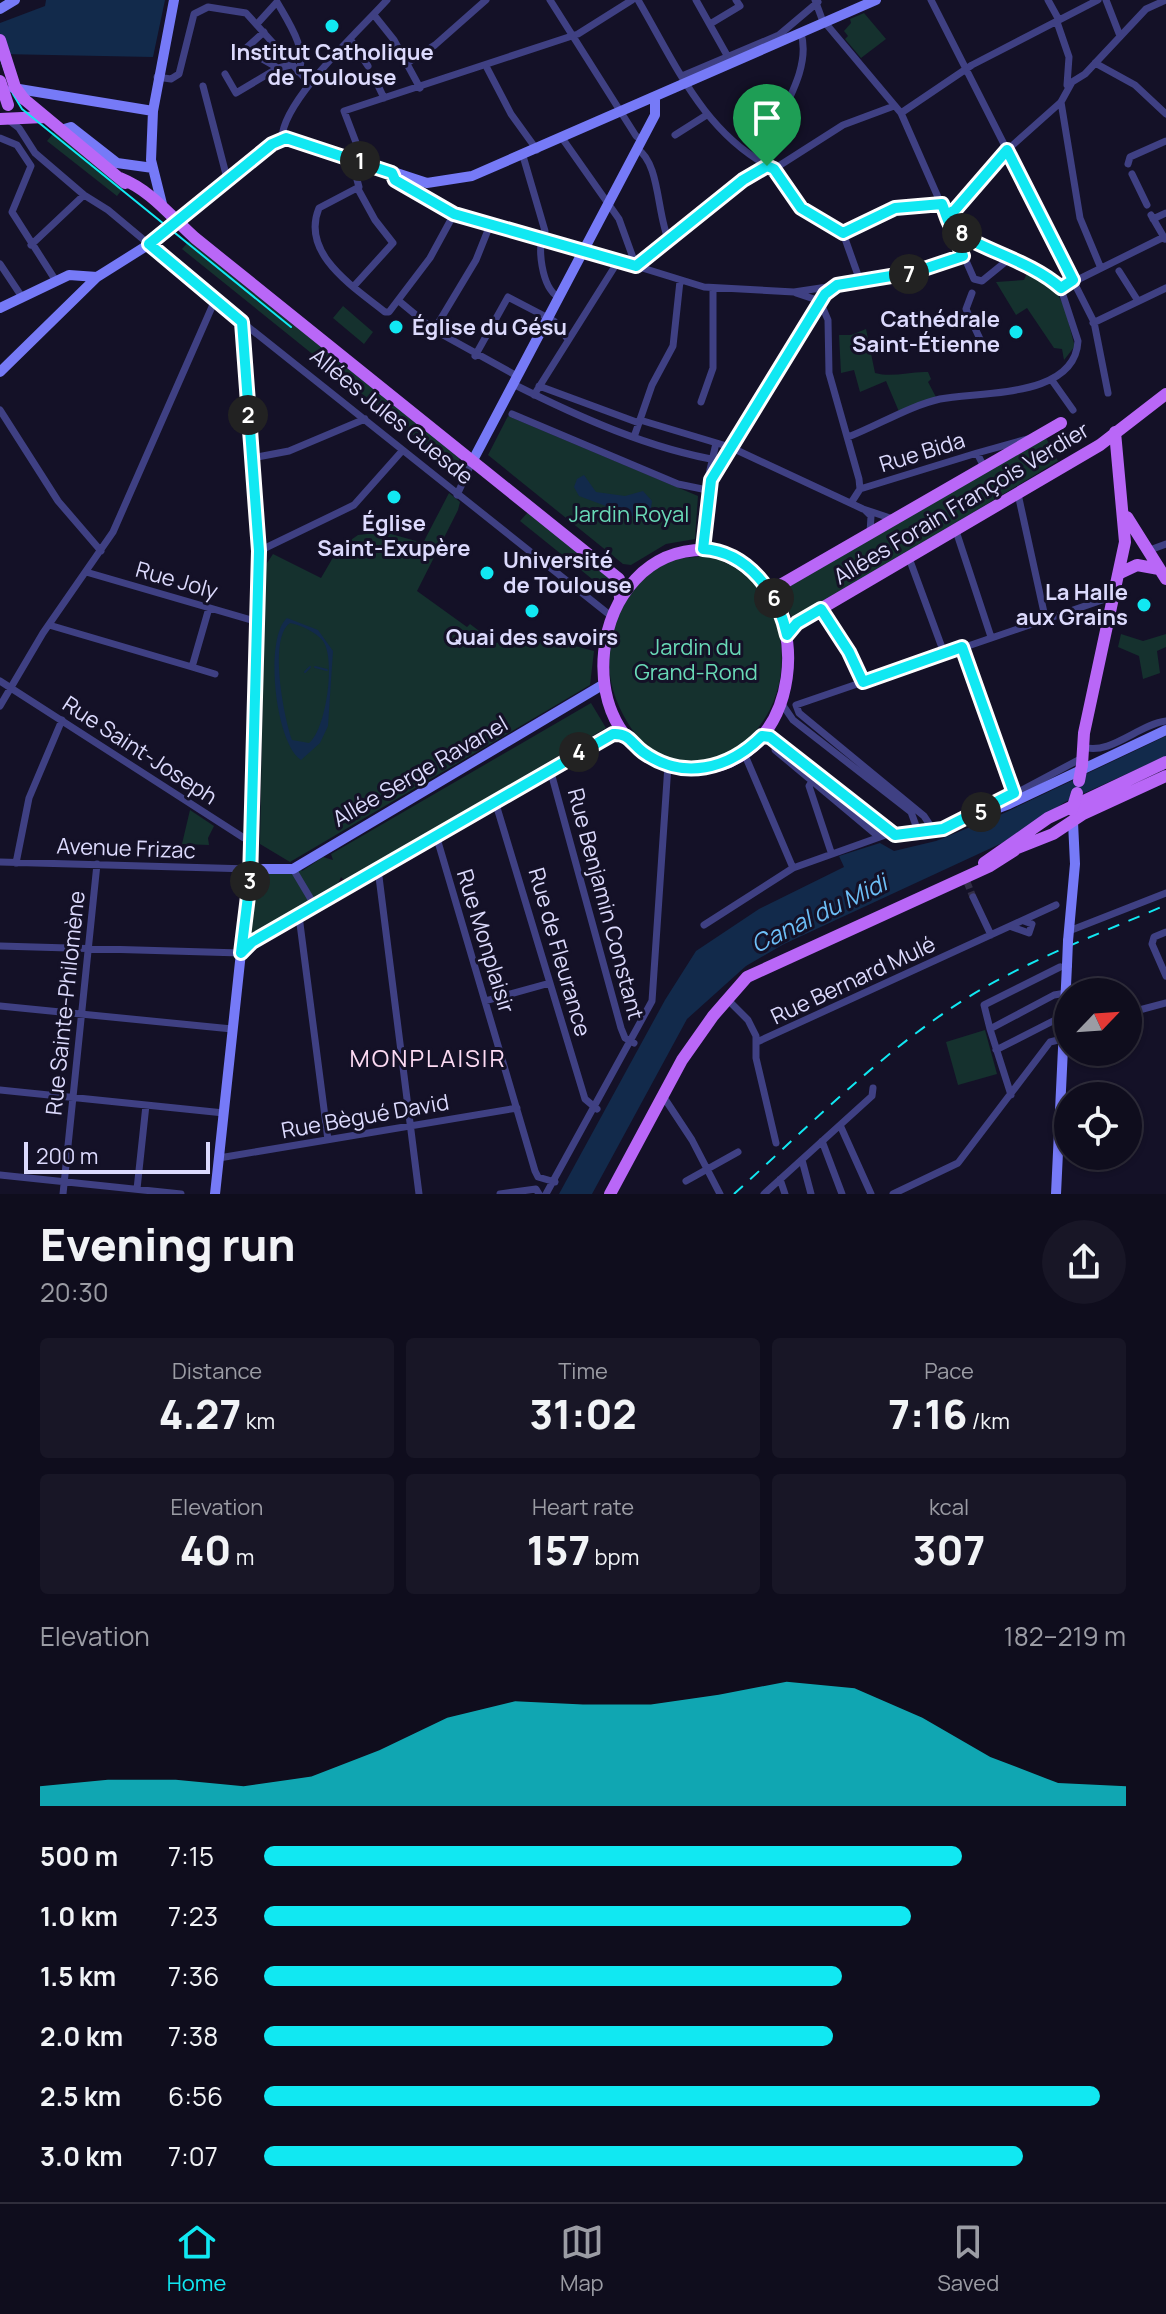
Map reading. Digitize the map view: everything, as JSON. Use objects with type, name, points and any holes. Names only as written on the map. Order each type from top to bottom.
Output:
[{"type":"main road","points":[[162,204],[153,168],[153,111],[174,0]]},
{"type":"main road","points":[[0,372],[97,277],[179,223],[282,138],[427,183],[444,182],[484,172],[523,156],[622,113],[684,79],[876,0]]},
{"type":"main road","points":[[0,40],[15,87],[24,99],[179,223]]},
{"type":"main road","points":[[44,117],[10,114],[0,83],[153,111]]},
{"type":"main road","points":[[472,462],[655,115],[655,97]]},
{"type":"main road","points":[[61,130],[71,127],[120,164],[153,168]]},
{"type":"main road","name":"Allées Jules Guesde","points":[[120,178],[162,204],[179,223],[619,579]]},
{"type":"main road","points":[[0,308],[60,279],[86,274],[97,277]]},
{"type":"main road","name":"Allées Forain François Verdier","points":[[787,635],[797,623],[1100,445],[1166,392]]},
{"type":"main road","name":"Allées Forain François Verdier","points":[[770,591],[1061,423]]},
{"type":"main road","points":[[1064,978],[1063,966],[1069,936],[1075,864],[1072,816],[1085,802],[1082,757],[1125,542],[1115,432]]},
{"type":"main road","points":[[1124,510],[1163,574]]},
{"type":"main road","points":[[620,599],[619,579],[624,581],[637,576],[661,558],[703,549],[742,562],[770,591],[787,635],[788,675],[781,702],[762,736],[744,753],[710,768],[668,765],[641,750],[626,734],[604,684],[603,654],[611,616],[637,576]]},
{"type":"main road","points":[[1120,573],[1137,565],[1163,574]]},
{"type":"main road","name":"Allée Serge Ravanel","points":[[293,869],[604,684]]},
{"type":"main road","points":[[762,736],[776,741],[891,833],[919,834],[1009,804],[1166,730]]},
{"type":"main road","points":[[241,953],[256,940],[550,769],[610,735],[626,734]]},
{"type":"main road","points":[[965,878],[1048,818],[1166,762]]},
{"type":"main road","points":[[612,1194],[682,1060],[724,1005],[754,973],[965,878],[1072,816],[1085,802],[1166,776]]},
{"type":"main road","points":[[983,864],[1015,850]]},
{"type":"main road","points":[[215,1194],[250,869],[293,869]]},
{"type":"main road","points":[[245,929],[248,937],[256,940]]},
{"type":"main road","points":[[1056,1194],[1061,1066]]},
{"type":"street","points":[[282,138],[284,127],[310,84],[387,0]]},
{"type":"street","points":[[407,63],[435,45],[486,0]]},
{"type":"street","points":[[550,0],[575,34],[653,170],[659,213],[669,241]]},
{"type":"street","points":[[354,286],[393,243],[375,220],[358,189],[356,176],[361,162],[344,111],[575,34],[635,0],[705,116],[722,134],[771,168],[801,208],[843,233],[860,281]]},
{"type":"street","points":[[696,0],[728,57]]},
{"type":"street","points":[[710,24],[740,6],[736,0]]},
{"type":"street","points":[[931,0],[1094,322],[1108,393]]},
{"type":"street","points":[[1048,0],[1058,21],[1074,76]]},
{"type":"street","points":[[901,113],[967,69],[1098,0]]},
{"type":"street","points":[[1106,0],[1120,36]]},
{"type":"street","points":[[946,216],[955,210],[1007,150],[1061,102],[1074,76],[1094,64],[1146,9],[1166,0]]},
{"type":"street","points":[[684,79],[772,38],[817,1],[825,23],[901,113],[946,216],[958,233],[963,256],[978,282],[1009,259]]},
{"type":"street","points":[[257,24],[277,2],[296,39],[301,62],[298,72]]},
{"type":"street","points":[[157,77],[171,79],[179,74],[194,14],[208,7],[246,13],[310,84]]},
{"type":"street","points":[[374,15],[420,88]]},
{"type":"street","points":[[264,32],[243,47],[278,68]]},
{"type":"street","points":[[771,168],[768,148],[800,72],[804,44],[801,33]]},
{"type":"street","points":[[350,39],[368,66]]},
{"type":"street","points":[[1094,64],[1135,85],[1166,114]]},
{"type":"street","points":[[225,74],[236,93],[278,68],[291,65]]},
{"type":"street","points":[[486,66],[511,114],[537,150]]},
{"type":"street","points":[[373,75],[384,98]]},
{"type":"street","points":[[203,86],[228,182]]},
{"type":"street","points":[[1061,102],[1080,218],[1100,266]]},
{"type":"street","points":[[636,266],[743,180],[771,168],[843,125],[894,106]]},
{"type":"street","name":"Allées Jules Guesde","points":[[10,114],[35,153],[84,195],[92,197],[242,322],[611,616]]},
{"type":"street","points":[[675,135],[705,116]]},
{"type":"street","points":[[0,138],[17,145],[31,169],[12,212],[31,245],[60,279]]},
{"type":"street","points":[[562,138],[622,225],[636,266]]},
{"type":"street","points":[[1128,161],[1166,141]]},
{"type":"street","points":[[523,156],[545,231],[542,237],[546,278],[549,289],[558,297]]},
{"type":"street","points":[[392,173],[395,180],[454,214],[713,288],[794,292],[915,272],[963,256]]},
{"type":"street","points":[[1132,174],[1147,205]]},
{"type":"street","points":[[358,189],[319,208],[318,250],[385,312],[399,301],[430,258],[454,214]]},
{"type":"street","points":[[31,245],[84,195]]},
{"type":"street","points":[[843,233],[895,208],[942,204]]},
{"type":"street","points":[[1061,288],[1100,266],[1116,265],[1165,239],[1152,217],[1166,213]]},
{"type":"street","points":[[434,330],[476,260],[490,225]]},
{"type":"street","points":[[848,437],[937,400],[1026,389],[1051,379],[1072,357],[1078,341],[1061,288],[958,233]]},
{"type":"street","points":[[647,257],[650,270]]},
{"type":"street","points":[[534,395],[567,338],[590,312],[617,263]]},
{"type":"street","points":[[0,264],[22,297]]},
{"type":"street","points":[[1116,265],[1138,301]]},
{"type":"street","points":[[634,437],[657,374],[673,346],[680,281]]},
{"type":"street","points":[[707,490],[820,301],[837,285]]},
{"type":"street","points":[[701,402],[713,368],[713,288]]},
{"type":"street","points":[[1094,322],[1166,288]]},
{"type":"street","points":[[794,292],[820,301],[828,320],[829,373],[860,489],[851,503]]},
{"type":"street","points":[[972,293],[966,309],[980,339]]},
{"type":"street","points":[[475,356],[508,297],[548,317],[558,324],[567,338]]},
{"type":"street","points":[[0,706],[49,625],[121,518],[215,300]]},
{"type":"street","points":[[399,301],[434,330],[534,395],[634,437],[722,461]]},
{"type":"street","points":[[242,322],[259,551],[250,869]]},
{"type":"street","points":[[1051,379],[1073,410]]},
{"type":"street","points":[[539,386],[640,421],[730,447],[863,509],[894,519]]},
{"type":"street","points":[[0,410],[58,501],[101,551]]},
{"type":"street","points":[[512,414],[678,484],[707,490]]},
{"type":"street","points":[[252,458],[289,451],[365,419]]},
{"type":"street","name":"Allées Forain François Verdier","points":[[977,453],[1037,437]]},
{"type":"street","points":[[703,549],[707,490],[716,443]]},
{"type":"street","points":[[259,551],[354,505],[402,451]]},
{"type":"street","name":"Rue Bida","points":[[860,489],[977,453],[984,467]]},
{"type":"street","points":[[457,495],[472,462]]},
{"type":"street","points":[[1018,494],[1045,617]]},
{"type":"street","points":[[863,509],[871,516],[870,533]]},
{"type":"street","points":[[956,531],[991,637]]},
{"type":"street","points":[[1147,551],[1166,544]]},
{"type":"street","points":[[909,558],[944,653]]},
{"type":"street","name":"Rue Joly","points":[[86,572],[258,622]]},
{"type":"street","points":[[919,834],[911,812],[826,740],[799,713],[796,705],[1045,617],[1114,596]]},
{"type":"street","points":[[192,667],[209,608]]},
{"type":"street","points":[[821,609],[849,652],[863,682]]},
{"type":"street","points":[[49,625],[215,674]]},
{"type":"street","points":[[962,647],[1014,793]]},
{"type":"street","name":"Rue Saint-Joseph","points":[[0,681],[244,838],[251,839]]},
{"type":"street","points":[[781,702],[786,714],[826,740],[924,816],[934,831]]},
{"type":"street","points":[[16,863],[29,798],[62,720]]},
{"type":"street","points":[[983,811],[1082,757],[1152,724],[1166,721]]},
{"type":"street","points":[[776,741],[775,750],[879,837]]},
{"type":"street","points":[[744,753],[749,757],[793,868]]},
{"type":"street","points":[[546,1194],[633,1042],[652,1001],[668,765]]},
{"type":"street","name":"Rue Benjamin Constant","points":[[550,769],[621,1028],[625,1038],[633,1042]]},
{"type":"street","points":[[1058,772],[1069,772]]},
{"type":"street","points":[[812,781],[809,786],[831,852]]},
{"type":"street","name":"Rue de Fleurance","points":[[495,801],[585,1099],[596,1108]]},
{"type":"street","points":[[704,925],[793,868],[891,833]]},
{"type":"street","name":"Rue Monplaisir","points":[[436,835],[535,1171],[543,1179]]},
{"type":"street","name":"Avenue Frizac","points":[[0,862],[250,869]]},
{"type":"street","name":"Rue Sainte-Philomène","points":[[63,1194],[97,864]]},
{"type":"street","points":[[293,869],[315,906]]},
{"type":"street","points":[[378,869],[419,1194]]},
{"type":"street","points":[[1069,936],[1166,893]]},
{"type":"street","points":[[973,897],[991,935]]},
{"type":"street","name":"Rue Bernard Mulé","points":[[724,1005],[748,1020],[757,1042],[1056,905]]},
{"type":"street","points":[[299,916],[328,1140]]},
{"type":"street","name":"Rue Bernard Mulé","points":[[1010,926],[1029,933],[1032,924],[1023,921]]},
{"type":"street","points":[[1166,932],[1154,937],[1152,944],[1166,976]]},
{"type":"street","points":[[0,946],[241,953]]},
{"type":"street","points":[[1011,1095],[984,1005],[1063,966]]},
{"type":"street","points":[[485,1001],[550,983]]},
{"type":"street","points":[[990,1029],[1054,995]]},
{"type":"street","points":[[1142,1009],[1166,1003]]},
{"type":"street","points":[[0,1006],[232,1029]]},
{"type":"street","points":[[996,1050],[1054,1021]]},
{"type":"street","points":[[893,1194],[958,1163],[1050,1042],[1054,1041]]},
{"type":"street","points":[[757,1042],[756,1058],[776,1143]]},
{"type":"street","points":[[764,1194],[872,1096],[873,1088]]},
{"type":"street","points":[[0,1090],[224,1113]]},
{"type":"street","points":[[664,1098],[720,1194]]},
{"type":"street","points":[[137,1189],[146,1105]]},
{"type":"street","name":"Rue Bègué David","points":[[219,1158],[517,1108]]},
{"type":"street","points":[[840,1125],[871,1194]]},
{"type":"street","points":[[822,1141],[842,1194]]},
{"type":"street","points":[[686,1181],[738,1152]]},
{"type":"street","points":[[802,1160],[811,1194]]},
{"type":"street","points":[[0,1175],[181,1194]]},
{"type":"street","points":[[500,1194],[538,1192],[543,1179],[554,1182]]},
{"type":"street","points":[[780,1179],[785,1194]]},
{"type":"green space","points":[[864,13],[886,39],[861,58],[845,39],[848,36],[844,31],[851,23],[850,19]]},
{"type":"green space","points":[[56,130],[125,186],[117,196],[47,141]]},
{"type":"green space","points":[[191,239],[391,400],[382,410],[182,249]]},
{"type":"green space","points":[[1027,273],[1050,287],[1062,302],[1075,346],[1064,360],[1062,349],[1054,348],[1027,308],[1016,315],[996,282],[1024,280]]},
{"type":"green space","points":[[343,306],[373,332],[364,344],[333,318]]},
{"type":"green space","points":[[866,329],[875,373],[928,372],[931,379],[928,382],[936,397],[900,414],[886,381],[860,392],[854,370],[841,373],[839,335],[851,335]]},
{"type":"green space","points":[[394,402],[461,456],[455,468],[385,413]]},
{"type":"green space","name":"Jardin Royal","points":[[508,416],[698,496],[695,539],[666,544],[631,565],[623,564],[488,455]]},
{"type":"green space","points":[[1045,436],[1058,461],[794,621],[778,591]]},
{"type":"green space","points":[[449,493],[460,502],[458,510],[417,591],[495,643],[515,640],[521,633],[533,642],[538,636],[594,651],[590,685],[290,862],[260,844],[265,566],[273,554],[321,578],[338,549],[358,535],[384,532],[423,543]]},
{"type":"green space","points":[[529,511],[611,577],[602,587],[520,521]]},
{"type":"green space","name":"Jardin du Grand-Rond","points":[[707,556],[726,561],[742,571],[767,600],[781,646],[778,688],[762,723],[736,749],[704,762],[671,760],[641,740],[616,699],[609,661],[611,641],[624,604],[649,574],[669,561]]},
{"type":"green space","points":[[1121,634],[1143,641],[1166,634],[1166,647],[1157,651],[1160,673],[1143,679],[1139,656],[1118,647]]},
{"type":"green space","points":[[591,703],[606,728],[345,881],[341,877],[338,884],[320,893],[323,899],[250,937],[256,874],[288,873],[300,868],[302,871],[323,857],[333,860],[331,854]]},
{"type":"green space","points":[[190,810],[214,826],[208,838],[209,845],[182,844]]},
{"type":"green space","points":[[985,1030],[997,1074],[958,1085],[946,1042]]},
{"type":"water","points":[[46,0],[165,0],[153,57],[0,54],[0,23],[45,6]]},
{"type":"water","points":[[584,475],[596,492],[625,496],[643,491],[652,501],[650,515],[643,520],[579,496],[574,487],[577,479]]},
{"type":"water","points":[[287,618],[318,630],[333,651],[328,726],[320,743],[301,760],[292,750],[279,713],[274,667],[280,629]],"holes":[[[290,623],[312,632],[323,641],[327,650],[329,678],[324,710],[315,736],[309,743],[292,740],[285,715],[279,661],[283,631]]]},
{"type":"water","name":"Canal du Midi","points":[[1166,736],[1166,756],[1065,802],[1002,843],[784,944],[746,966],[687,1019],[592,1194],[559,1194],[665,1000],[696,951],[759,909],[844,867],[839,856],[880,843],[894,851],[936,841],[1002,814]]},
{"type":"waterway","points":[[305,672],[310,667]]},
{"type":"waterway","points":[[315,667],[327,670]]},
{"type":"tunnel","points":[[967,882],[973,897]]},
{"type":"tram line","points":[[0,56],[13,94],[22,109],[291,327]]},
{"type":"railway","points":[[734,1194],[872,1068],[962,1001],[1036,961],[1166,905]]},
{"type":"place","name":"Institut Catholique de Toulouse","points":[[332,26]]},
{"type":"place","name":"Église du Gésu","points":[[396,327]]},
{"type":"place","name":"Cathédrale Saint-Étienne","points":[[1016,332]]},
{"type":"place","name":"Église Saint-Exupère","points":[[394,497]]},
{"type":"place","name":"Université de Toulouse","points":[[487,573]]},
{"type":"place","name":"La Halle aux Grains","points":[[1144,605]]},
{"type":"place","name":"Quai des savoirs","points":[[532,611]]},
{"type":"district","name":"MONPLAISIR","points":[[428,1059]]},
{"type":"route","points":[[767,166],[743,180],[636,266],[454,214],[395,180],[392,173],[286,138],[272,144],[179,223],[149,244],[242,322],[259,551],[250,880],[241,953],[252,942],[617,733],[626,734],[641,750],[659,761],[697,769],[722,764],[744,753],[762,736],[770,737],[895,835],[943,829],[1014,793],[962,647],[863,682],[849,652],[821,609],[797,623],[787,635],[779,610],[761,579],[742,562],[703,549],[707,490],[730,447],[825,294],[837,285],[894,277],[963,256],[946,215],[955,210],[961,204],[1007,150],[1073,280],[1061,288],[1007,256],[963,233],[956,233],[950,224],[947,216],[942,204],[924,208],[895,208],[843,233],[801,208],[774,169],[767,166]]}]
